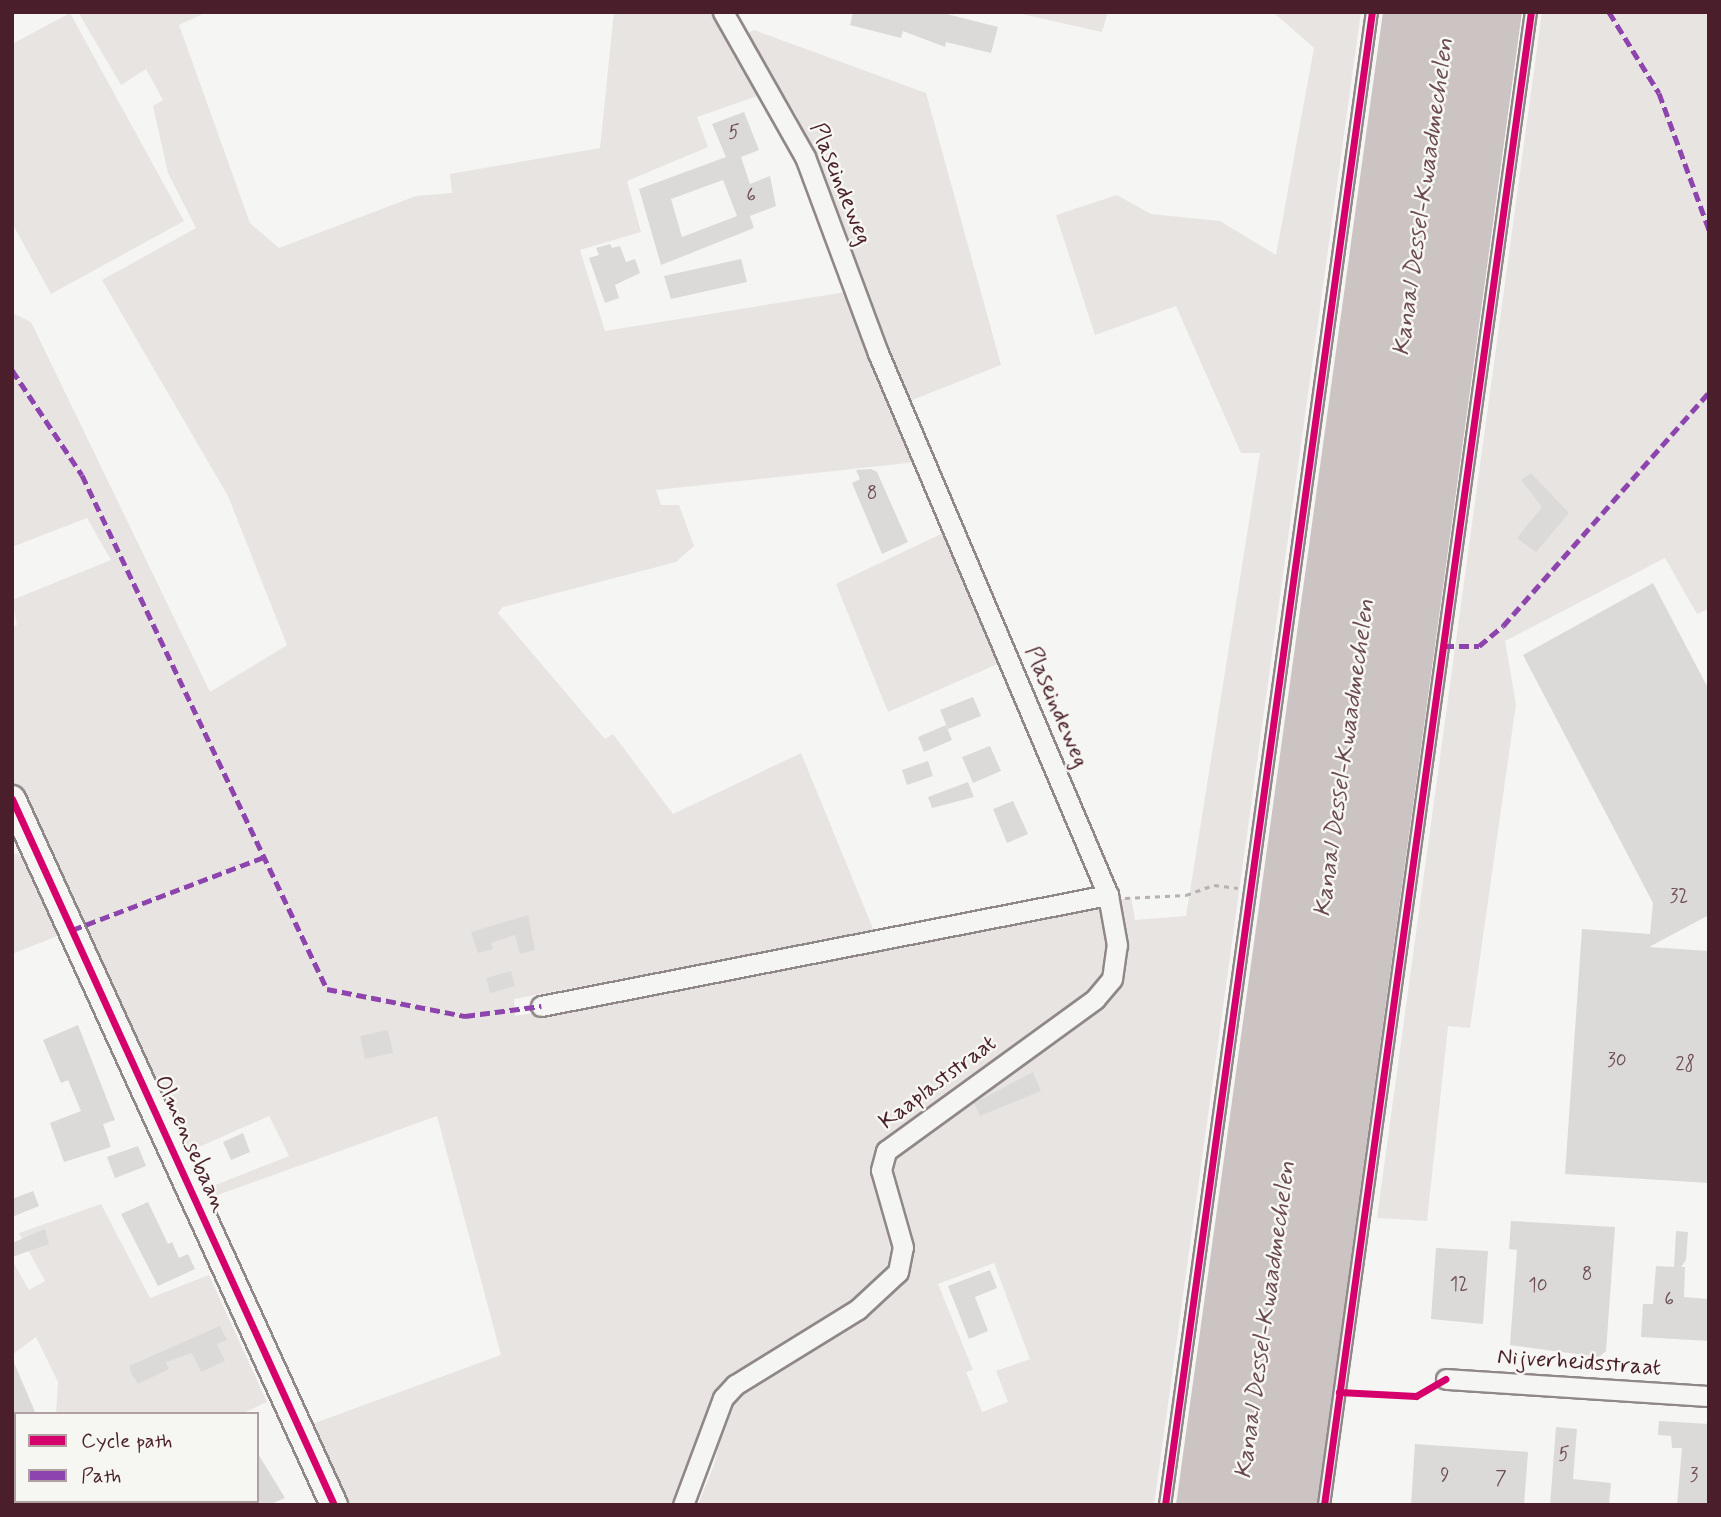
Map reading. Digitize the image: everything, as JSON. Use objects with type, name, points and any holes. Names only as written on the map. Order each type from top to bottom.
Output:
[{"type":"street","name":"Plaseindeweg","points":[[723,12],[805,157],[878,353],[1108,895]]},
{"type":"street","name":"Olmensebaan","points":[[12,799],[334,1505]]},
{"type":"street","points":[[541,1006],[1108,895]]},
{"type":"street","name":"Kaaplaststraat","points":[[683,1505],[723,1398],[735,1385],[859,1309],[898,1272],[904,1247],[881,1170],[887,1151],[1096,999],[1112,979],[1117,945],[1108,895]]},
{"type":"street","name":"Nijverheidsstraat","points":[[1446,1379],[1709,1395]]},
{"type":"lane","points":[[1165,1505],[1372,12]]},
{"type":"lane","points":[[1324,1505],[1531,12]]},
{"type":"path","points":[[1108,895],[1136,900],[1186,895],[1214,885],[1251,889]]},
{"type":"shaded area","points":[[78,12],[207,12],[179,25],[250,223],[279,248],[416,196],[452,193],[450,174],[600,148],[614,12],[710,12],[763,94],[697,117],[708,147],[627,181],[641,232],[580,250],[605,331],[846,292],[917,462],[656,490],[661,505],[679,505],[694,546],[676,562],[503,607],[498,613],[605,739],[613,734],[673,814],[801,753],[874,931],[514,999],[515,1016],[632,997],[1131,897],[1135,920],[1186,916],[1260,453],[1241,453],[1176,306],[1095,335],[1056,215],[1117,195],[1151,214],[1220,221],[1276,255],[1314,48],[1273,12],[1361,12],[1154,1505],[698,1505],[714,1465],[725,1414],[679,1505],[347,1505],[312,1424],[501,1355],[437,1116],[212,1197],[208,1188],[289,1156],[269,1116],[190,1151],[161,1087],[153,1092],[12,782],[12,627],[17,625],[12,600],[111,560],[87,518],[12,547],[12,313],[31,322],[210,692],[287,645],[228,496],[102,280],[196,228],[168,173],[153,106],[163,100],[146,69],[121,85]],"holes":[[[994,1263],[1030,1359],[996,1371],[1008,1402],[982,1412],[966,1372],[973,1370],[938,1284]]]},
{"type":"shaded area","points":[[1013,12],[1108,12],[1102,32]]},
{"type":"shaded area","points":[[1542,12],[1709,12],[1709,609],[1697,614],[1665,558],[1505,641],[1516,704],[1470,1028],[1448,1026],[1427,1221],[1377,1218]]},
{"type":"shaded area","points":[[70,13],[184,221],[51,294],[12,223],[12,44]]},
{"type":"shaded area","points":[[754,30],[926,93],[1001,365],[907,402],[797,116],[746,34]]},
{"type":"shaded area","points":[[943,533],[1000,663],[888,712],[836,584]]},
{"type":"shaded area","points":[[19,853],[60,935],[12,954],[12,855]]},
{"type":"shaded area","points":[[101,1204],[150,1298],[209,1275],[267,1402],[245,1412],[56,1412],[58,1382],[36,1337],[12,1355],[12,1260],[29,1290],[45,1281],[19,1233]]},
{"type":"water","name":"Kanaal Dessel-Kwaadmechelen","points":[[1383,12],[1522,12],[1317,1505],[1176,1505]]},
{"type":"building","points":[[853,12],[939,12],[998,27],[991,53],[946,42],[945,47],[903,31],[901,38],[850,25]]},
{"type":"building","points":[[744,112],[759,150],[741,157],[750,184],[770,176],[776,206],[750,216],[754,228],[661,265],[639,189],[726,157],[712,124]],"holes":[[[723,180],[737,216],[682,237],[671,199]]]},
{"type":"building","points":[[610,244],[612,248],[620,246],[626,262],[635,259],[640,273],[615,285],[619,298],[605,303],[589,258],[599,255],[596,248]]},
{"type":"building","points":[[741,259],[747,282],[671,299],[664,276]]},
{"type":"building","points":[[871,469],[877,472],[908,542],[882,554],[852,483],[860,479],[856,470]]},
{"type":"building","points":[[1531,473],[1569,513],[1536,552],[1517,538],[1542,507],[1521,480]]},
{"type":"building","points":[[1653,583],[1709,690],[1709,915],[1649,947],[1709,951],[1709,1183],[1565,1174],[1582,929],[1650,934],[1653,903],[1523,655]]},
{"type":"building","points":[[973,697],[981,716],[948,729],[940,710]]},
{"type":"building","points":[[946,725],[952,740],[924,752],[918,737]]},
{"type":"building","points":[[990,746],[1001,771],[973,783],[962,757]]},
{"type":"building","points":[[928,761],[933,776],[907,785],[902,770]]},
{"type":"building","points":[[968,782],[974,797],[932,808],[928,797]]},
{"type":"building","points":[[1013,801],[1028,834],[1007,843],[993,809]]},
{"type":"building","points":[[528,915],[535,950],[520,954],[515,935],[491,943],[493,949],[478,953],[471,932]]},
{"type":"building","points":[[511,971],[515,986],[490,993],[486,978]]},
{"type":"building","points":[[78,1025],[115,1120],[103,1124],[111,1147],[64,1162],[50,1123],[81,1111],[68,1080],[61,1083],[43,1040]]},
{"type":"building","points":[[388,1030],[393,1053],[365,1059],[360,1036]]},
{"type":"building","points":[[1033,1072],[1041,1091],[980,1116],[974,1103]]},
{"type":"building","points":[[243,1133],[250,1152],[231,1160],[223,1142]]},
{"type":"building","points":[[138,1146],[146,1166],[115,1178],[107,1157]]},
{"type":"building","points":[[33,1191],[39,1206],[12,1217],[12,1199]]},
{"type":"building","points":[[148,1202],[168,1244],[172,1242],[179,1258],[188,1254],[195,1269],[158,1286],[121,1214]]},
{"type":"building","points":[[1511,1221],[1615,1227],[1606,1351],[1599,1357],[1510,1345],[1517,1250],[1509,1249]]},
{"type":"building","points":[[45,1229],[49,1244],[12,1257],[12,1243]]},
{"type":"building","points":[[1676,1231],[1688,1232],[1686,1260],[1681,1267],[1685,1267],[1684,1297],[1709,1299],[1709,1341],[1641,1337],[1643,1304],[1653,1304],[1656,1266],[1674,1267]]},
{"type":"building","points":[[1436,1248],[1488,1251],[1483,1324],[1431,1319]]},
{"type":"building","points":[[990,1270],[997,1288],[975,1297],[988,1331],[969,1339],[948,1286]]},
{"type":"building","points":[[220,1326],[227,1340],[217,1344],[225,1361],[201,1372],[192,1353],[166,1362],[169,1369],[138,1384],[132,1375],[129,1366]]},
{"type":"building","points":[[12,1358],[35,1412],[12,1414]]},
{"type":"building","points":[[1659,1421],[1709,1424],[1709,1505],[1677,1505],[1682,1448],[1672,1448],[1671,1436],[1658,1435]]},
{"type":"building","points":[[1556,1427],[1577,1429],[1573,1479],[1611,1483],[1609,1505],[1550,1505]]},
{"type":"building","points":[[1415,1444],[1528,1452],[1524,1505],[1411,1505]]},
{"type":"building","points":[[259,1455],[285,1498],[269,1505],[257,1505]]},
{"type":"marked path","points":[[1609,12],[1659,93],[1709,230]]},
{"type":"marked path","points":[[12,370],[82,475],[327,989],[465,1016],[541,1006]]},
{"type":"marked path","points":[[1444,646],[1479,646],[1503,626],[1709,392]]},
{"type":"marked path","points":[[72,930],[267,856]]},
{"type":"cycle path","points":[[1165,1505],[1372,12]]},
{"type":"cycle path","points":[[1324,1505],[1531,12]]},
{"type":"cycle path","points":[[12,799],[334,1505]]},
{"type":"cycle path","points":[[1339,1392],[1416,1396],[1446,1379]]}]
